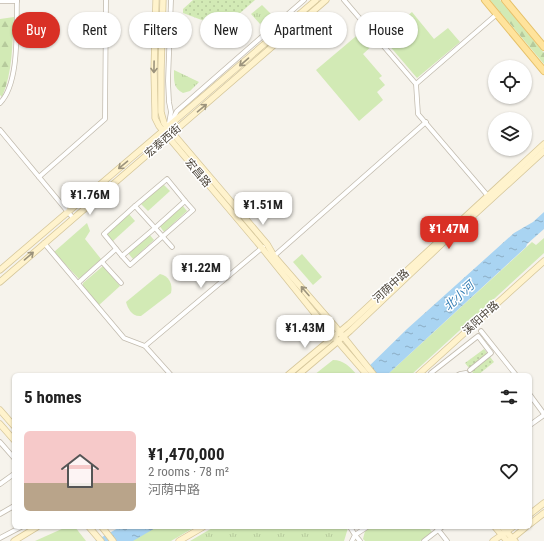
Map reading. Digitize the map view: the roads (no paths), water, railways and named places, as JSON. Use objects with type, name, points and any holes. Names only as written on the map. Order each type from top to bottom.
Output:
[{"type":"main road","points":[[485,0],[544,71]]},
{"type":"main road","points":[[505,0],[544,47]]},
{"type":"street","points":[[0,1],[17,0],[15,58],[12,82],[4,99],[0,103]]},
{"type":"street","points":[[39,176],[105,119],[106,0]]},
{"type":"street","name":"宏昌路","points":[[156,0],[154,71],[155,112],[157,122],[166,130],[335,338],[364,367]]},
{"type":"street","name":"宏昌路","points":[[163,0],[161,112],[166,130]]},
{"type":"street","points":[[166,130],[171,112],[168,81],[171,0]]},
{"type":"street","points":[[166,130],[177,111],[304,0]]},
{"type":"street","name":"宏泰西街","points":[[0,270],[166,130],[316,0]]},
{"type":"street","name":"宏泰西街","points":[[0,282],[326,0]]},
{"type":"street","points":[[344,0],[416,84],[418,114],[488,196]]},
{"type":"street","points":[[416,84],[497,14]]},
{"type":"street","points":[[274,256],[426,122]]},
{"type":"street","points":[[0,130],[73,218]]},
{"type":"street","name":"宏昌路","points":[[170,135],[267,244],[274,256],[341,334],[364,367]]},
{"type":"street","name":"河荫中路","points":[[341,334],[349,324],[544,144]]},
{"type":"street","name":"河荫中路","points":[[291,373],[341,334],[544,151]]},
{"type":"street","points":[[166,179],[185,201],[193,210],[130,265],[104,234],[166,179]]},
{"type":"street","points":[[122,256],[185,201]]},
{"type":"street","points":[[135,206],[172,247]]},
{"type":"street","points":[[44,244],[124,338],[145,346],[169,373]]},
{"type":"street","points":[[145,346],[267,244]]},
{"type":"street","points":[[78,283],[116,249]]},
{"type":"street","points":[[102,262],[121,283]]},
{"type":"street","name":"溪阳中路","points":[[420,373],[544,262]]},
{"type":"street","points":[[481,331],[514,373]]},
{"type":"street","points":[[432,373],[478,336],[491,353],[470,370]]},
{"type":"street","name":"河荫中路","points":[[300,373],[335,338]]},
{"type":"street","points":[[451,346],[457,354]]},
{"type":"street","points":[[364,367],[366,373]]},
{"type":"street","points":[[364,367],[372,373]]},
{"type":"street","points":[[532,398],[544,414],[532,423]]},
{"type":"street","points":[[0,410],[12,424]]},
{"type":"street","points":[[0,424],[12,438]]},
{"type":"street","points":[[0,442],[12,456]]},
{"type":"street","points":[[0,484],[12,475]]},
{"type":"street","points":[[532,512],[544,503]]},
{"type":"street","points":[[0,514],[12,507]]},
{"type":"street","points":[[532,522],[544,513]]},
{"type":"street","points":[[0,538],[17,529]]},
{"type":"street","points":[[14,541],[34,529]]},
{"type":"street","points":[[91,529],[101,541]]},
{"type":"street","points":[[104,529],[113,541]]},
{"type":"street","points":[[179,541],[200,529]]},
{"type":"street","points":[[351,529],[360,541]]},
{"type":"street","points":[[352,541],[355,535],[364,529]]},
{"type":"street","points":[[424,541],[438,529]]},
{"type":"street","points":[[440,529],[447,541]]},
{"type":"street","points":[[493,541],[503,531],[511,540],[524,529]]},
{"type":"water","name":"北小河","points":[[544,212],[544,229],[389,373],[362,373],[407,329],[514,233],[533,222]]},
{"type":"water","points":[[116,529],[154,529],[133,541],[95,541]]}]
